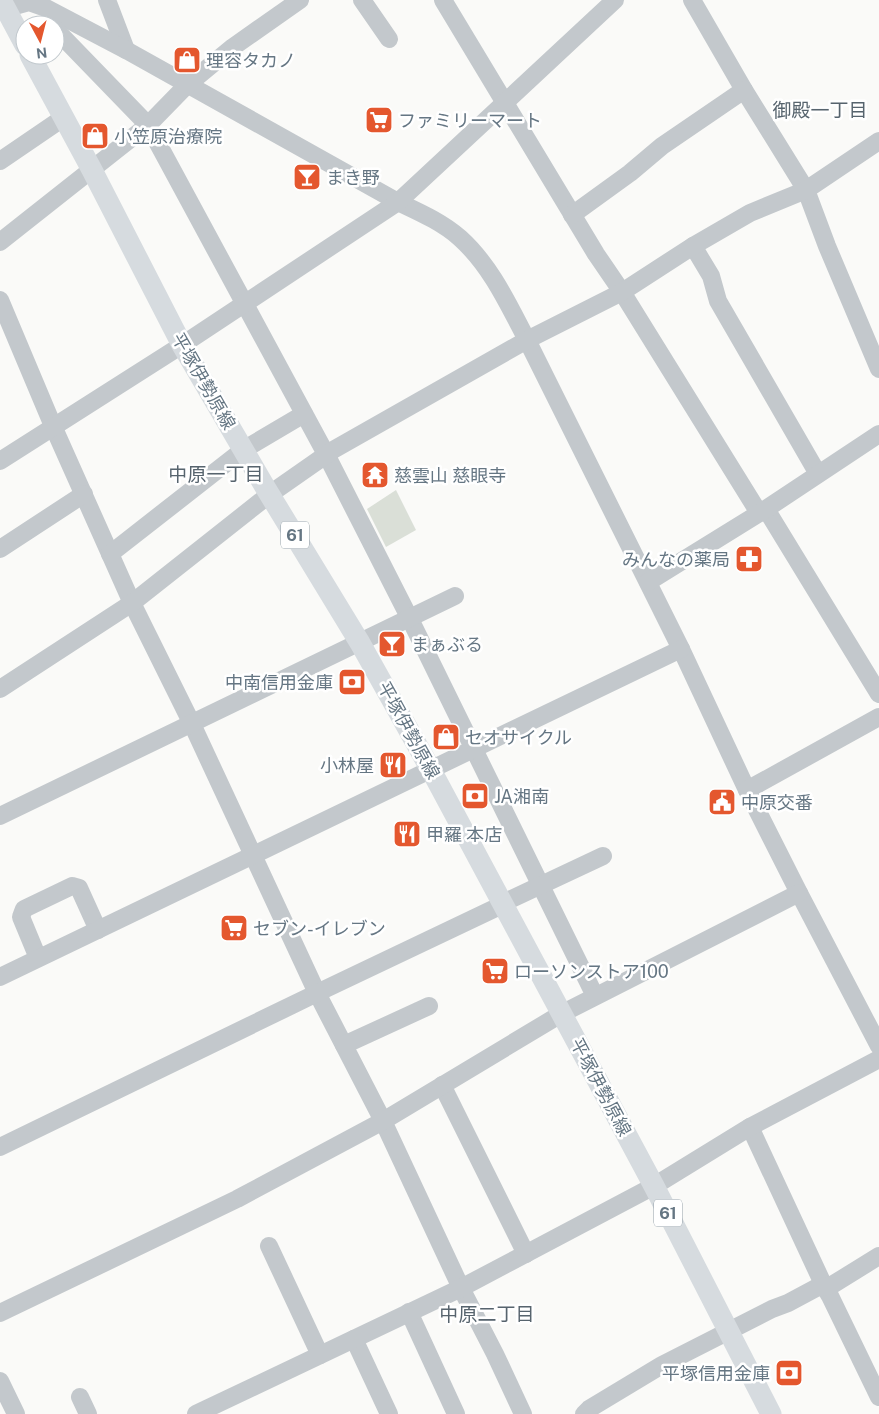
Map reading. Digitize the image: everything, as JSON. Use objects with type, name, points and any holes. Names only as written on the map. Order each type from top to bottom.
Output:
[{"type":"main road","points":[[2,6],[15,29]]},
{"type":"main road","name":"平塚伊勢原線","points":[[35,65],[92,170],[182,345],[360,643],[431,770],[654,1186],[771,1414]]},
{"type":"street","points":[[107,0],[126,50]]},
{"type":"street","points":[[0,242],[148,126],[187,85],[233,47],[300,0]]},
{"type":"street","points":[[362,0],[389,39]]},
{"type":"street","points":[[443,0],[596,254],[879,694]]},
{"type":"street","points":[[0,461],[182,345],[398,202],[616,0]]},
{"type":"street","points":[[692,0],[744,90],[806,190],[827,246],[879,369]]},
{"type":"street","points":[[29,1],[42,15]]},
{"type":"street","points":[[2,6],[29,1],[46,8],[126,50],[398,202],[433,219],[459,237],[476,254],[501,290],[527,340],[682,649],[799,893],[873,1018],[879,1046]]},
{"type":"street","points":[[65,39],[148,126],[327,456],[410,619],[595,996]]},
{"type":"street","points":[[572,215],[630,173],[662,146],[744,90]]},
{"type":"street","points":[[0,161],[63,118]]},
{"type":"street","points":[[0,689],[132,603],[270,494],[333,450],[527,340],[622,292],[693,246],[750,214],[806,190],[879,141]]},
{"type":"street","points":[[693,246],[711,276],[718,301],[818,474]]},
{"type":"street","points":[[0,300],[132,603],[192,724],[317,992],[384,1121],[461,1288],[523,1414]]},
{"type":"street","points":[[110,554],[243,450],[304,414]]},
{"type":"street","points":[[648,582],[762,511],[879,434]]},
{"type":"street","points":[[0,549],[84,494]]},
{"type":"street","points":[[0,816],[455,596]]},
{"type":"street","points":[[0,976],[682,649]]},
{"type":"street","points":[[748,790],[879,717]]},
{"type":"street","points":[[0,1147],[317,992],[603,856]]},
{"type":"street","points":[[38,958],[21,917],[24,909],[72,886],[79,888],[98,930]]},
{"type":"street","points":[[0,1313],[237,1199],[384,1121],[595,996],[799,893]]},
{"type":"street","points":[[344,1045],[429,1006]]},
{"type":"street","points":[[196,1414],[461,1288],[654,1186],[750,1127],[879,1059]]},
{"type":"street","points":[[442,1085],[526,1254]]},
{"type":"street","points":[[750,1127],[824,1286],[879,1397]]},
{"type":"street","points":[[269,1246],[320,1355]]},
{"type":"street","points":[[584,1414],[589,1409],[662,1365],[678,1359],[729,1330],[772,1309],[788,1304],[816,1288],[832,1284],[879,1256]]},
{"type":"street","points":[[409,1312],[456,1414]]},
{"type":"street","points":[[354,1338],[389,1414]]},
{"type":"street","points":[[0,1381],[16,1414]]},
{"type":"street","points":[[80,1397],[88,1414]]},
{"type":"shaded area","points":[[396,490],[416,530],[386,547],[367,509]]},
{"type":"place","name":"理容タカノ","points":[[187,60]]},
{"type":"place","name":"ファミリーマート","points":[[379,120]]},
{"type":"place","name":"小笠原治療院","points":[[95,136]]},
{"type":"place","name":"まき野","points":[[307,177]]},
{"type":"place","name":"慈雲山 慈眼寺","points":[[375,475]]},
{"type":"place","name":"みんなの薬局","points":[[749,559]]},
{"type":"place","name":"まぁぶる","points":[[392,644]]},
{"type":"place","name":"中南信用金庫","points":[[352,682]]},
{"type":"place","name":"セオサイクル","points":[[446,737]]},
{"type":"place","name":"小林屋","points":[[393,765]]},
{"type":"place","name":"JA湘南","points":[[475,796]]},
{"type":"place","name":"中原交番","points":[[722,802]]},
{"type":"place","name":"甲羅 本店","points":[[407,834]]},
{"type":"place","name":"セブン-イレブン","points":[[234,928]]},
{"type":"place","name":"ローソンストア100","points":[[495,971]]},
{"type":"place","name":"平塚信用金庫","points":[[789,1373]]},
{"type":"district","name":"御殿一丁目","points":[[820,110]]},
{"type":"district","name":"中原一丁目","points":[[216,474]]},
{"type":"district","name":"中原二丁目","points":[[487,1314]]}]
